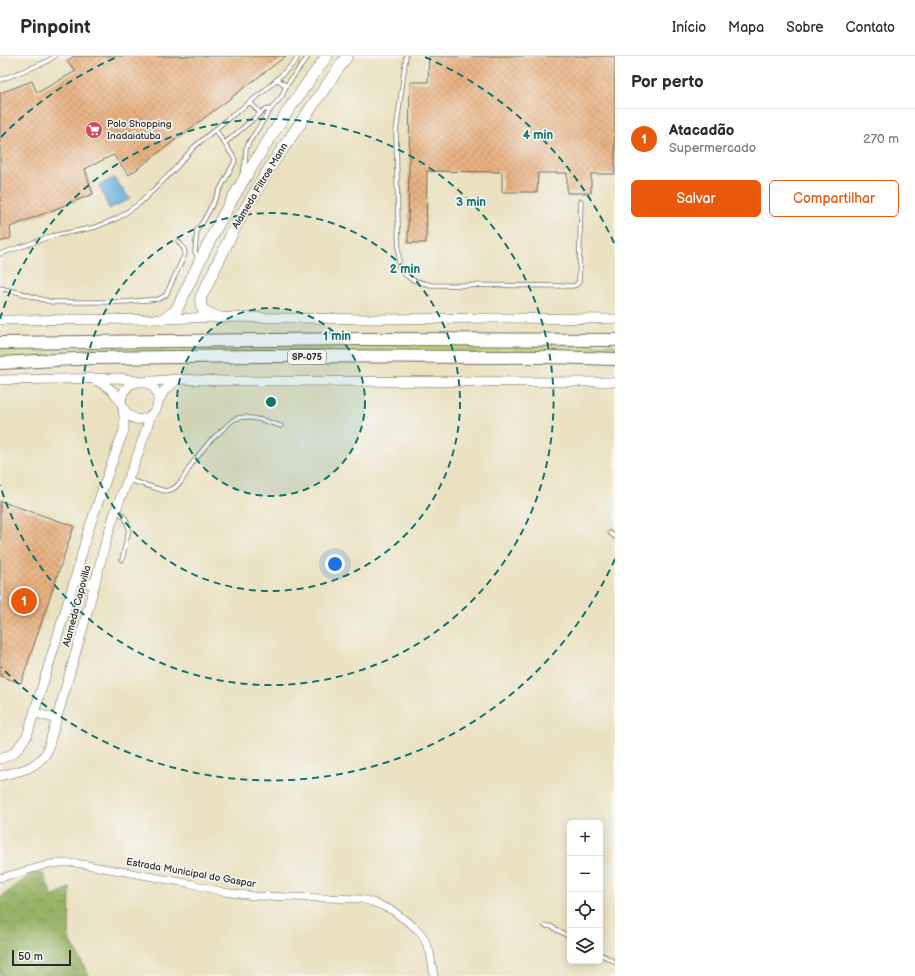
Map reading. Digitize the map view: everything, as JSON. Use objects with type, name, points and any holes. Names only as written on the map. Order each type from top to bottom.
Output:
[{"type":"highway","name":"SP-075","points":[[0,343],[348,339],[615,340]]},
{"type":"highway","name":"SP-075","points":[[0,363],[94,358],[260,356],[541,357],[615,359]]},
{"type":"main road","name":"Alameda Filtros Mann","points":[[163,319],[176,311],[238,188],[283,117],[327,56]]},
{"type":"main road","name":"Alameda Filtros Mann","points":[[218,317],[206,313],[202,309],[200,303],[201,297],[239,219],[272,164],[347,56]]},
{"type":"main road","points":[[283,117],[297,127]]},
{"type":"main road","points":[[224,214],[239,219]]},
{"type":"main road","points":[[0,320],[163,319],[218,317],[374,319],[615,319]]},
{"type":"main road","points":[[90,378],[110,389],[117,396],[126,414],[136,419],[146,418],[155,412],[164,391],[178,379]]},
{"type":"main road","points":[[0,380],[120,378],[147,383],[152,386],[158,396],[158,402]]},
{"type":"main road","points":[[122,406],[121,396],[123,392],[126,387],[136,382],[178,379],[233,381],[615,382]]},
{"type":"main road","name":"Alameda Capovilla","points":[[0,759],[14,753],[28,736],[88,531],[114,454],[124,430],[122,406]]},
{"type":"main road","name":"Alameda Capovilla","points":[[0,776],[24,771],[32,767],[47,752],[95,585],[106,541],[116,509],[137,457],[151,415]]},
{"type":"main road","points":[[75,579],[95,585]]},
{"type":"main road","points":[[35,713],[57,719]]},
{"type":"street","name":"Estrada Municipal do Gaspar","points":[[0,878],[50,864],[76,863],[192,884],[223,892],[254,896],[361,899],[392,910],[417,929],[423,936],[430,952],[434,976]]},
{"type":"lane","points":[[0,80],[44,63],[56,56]]},
{"type":"lane","points":[[0,254],[52,236],[96,226],[118,218],[140,203],[173,171],[194,147],[262,93],[295,62],[298,56]]},
{"type":"lane","points":[[238,188],[245,164],[246,149],[249,142],[308,56]]},
{"type":"lane","points":[[406,56],[396,132],[399,267],[403,274],[412,280],[431,285],[576,285],[579,282],[581,201]]},
{"type":"lane","points":[[277,79],[286,86]]},
{"type":"lane","points":[[250,102],[260,113]]},
{"type":"lane","points":[[224,143],[264,110],[272,109]]},
{"type":"lane","points":[[200,262],[195,252],[197,230],[204,220],[235,160],[216,129]]},
{"type":"lane","points":[[0,288],[52,302],[124,302],[159,299],[166,295],[184,254],[184,249],[178,241]]},
{"type":"lane","points":[[128,480],[164,491],[172,489],[181,482],[191,465],[209,442],[233,420],[245,417],[281,426]]},
{"type":"lane","points":[[116,509],[126,519],[129,528],[122,560]]},
{"type":"lane","points":[[610,533],[615,537]]},
{"type":"lane","points":[[545,926],[550,926],[567,935]]},
{"type":"lane","points":[[603,956],[615,962]]},
{"type":"green space","points":[[303,343],[615,345],[615,354],[0,358],[0,348]]},
{"type":"green space","points":[[33,873],[43,874],[53,897],[70,887],[69,938],[89,976],[0,976],[0,898]]},
{"type":"water","points":[[114,178],[130,199],[109,209],[99,185]]},
{"type":"building","name":"Polo Shopping Inadaiatuba","points":[[74,56],[286,56],[129,175],[113,155],[85,169],[93,194],[10,227],[11,238],[0,242],[0,93],[32,81],[37,93],[76,71],[67,61]]},
{"type":"building","points":[[429,56],[615,56],[615,174],[591,174],[591,193],[567,193],[567,173],[538,173],[537,192],[502,192],[502,172],[427,171],[426,243],[408,243],[410,82],[428,82]]},
{"type":"building","points":[[0,501],[74,526],[21,683],[0,676]]},
{"type":"place","name":"Polo Shopping Inadaiatuba","points":[[94,130]]},
{"type":"place","name":"Atacadão","points":[[24,601]]}]
